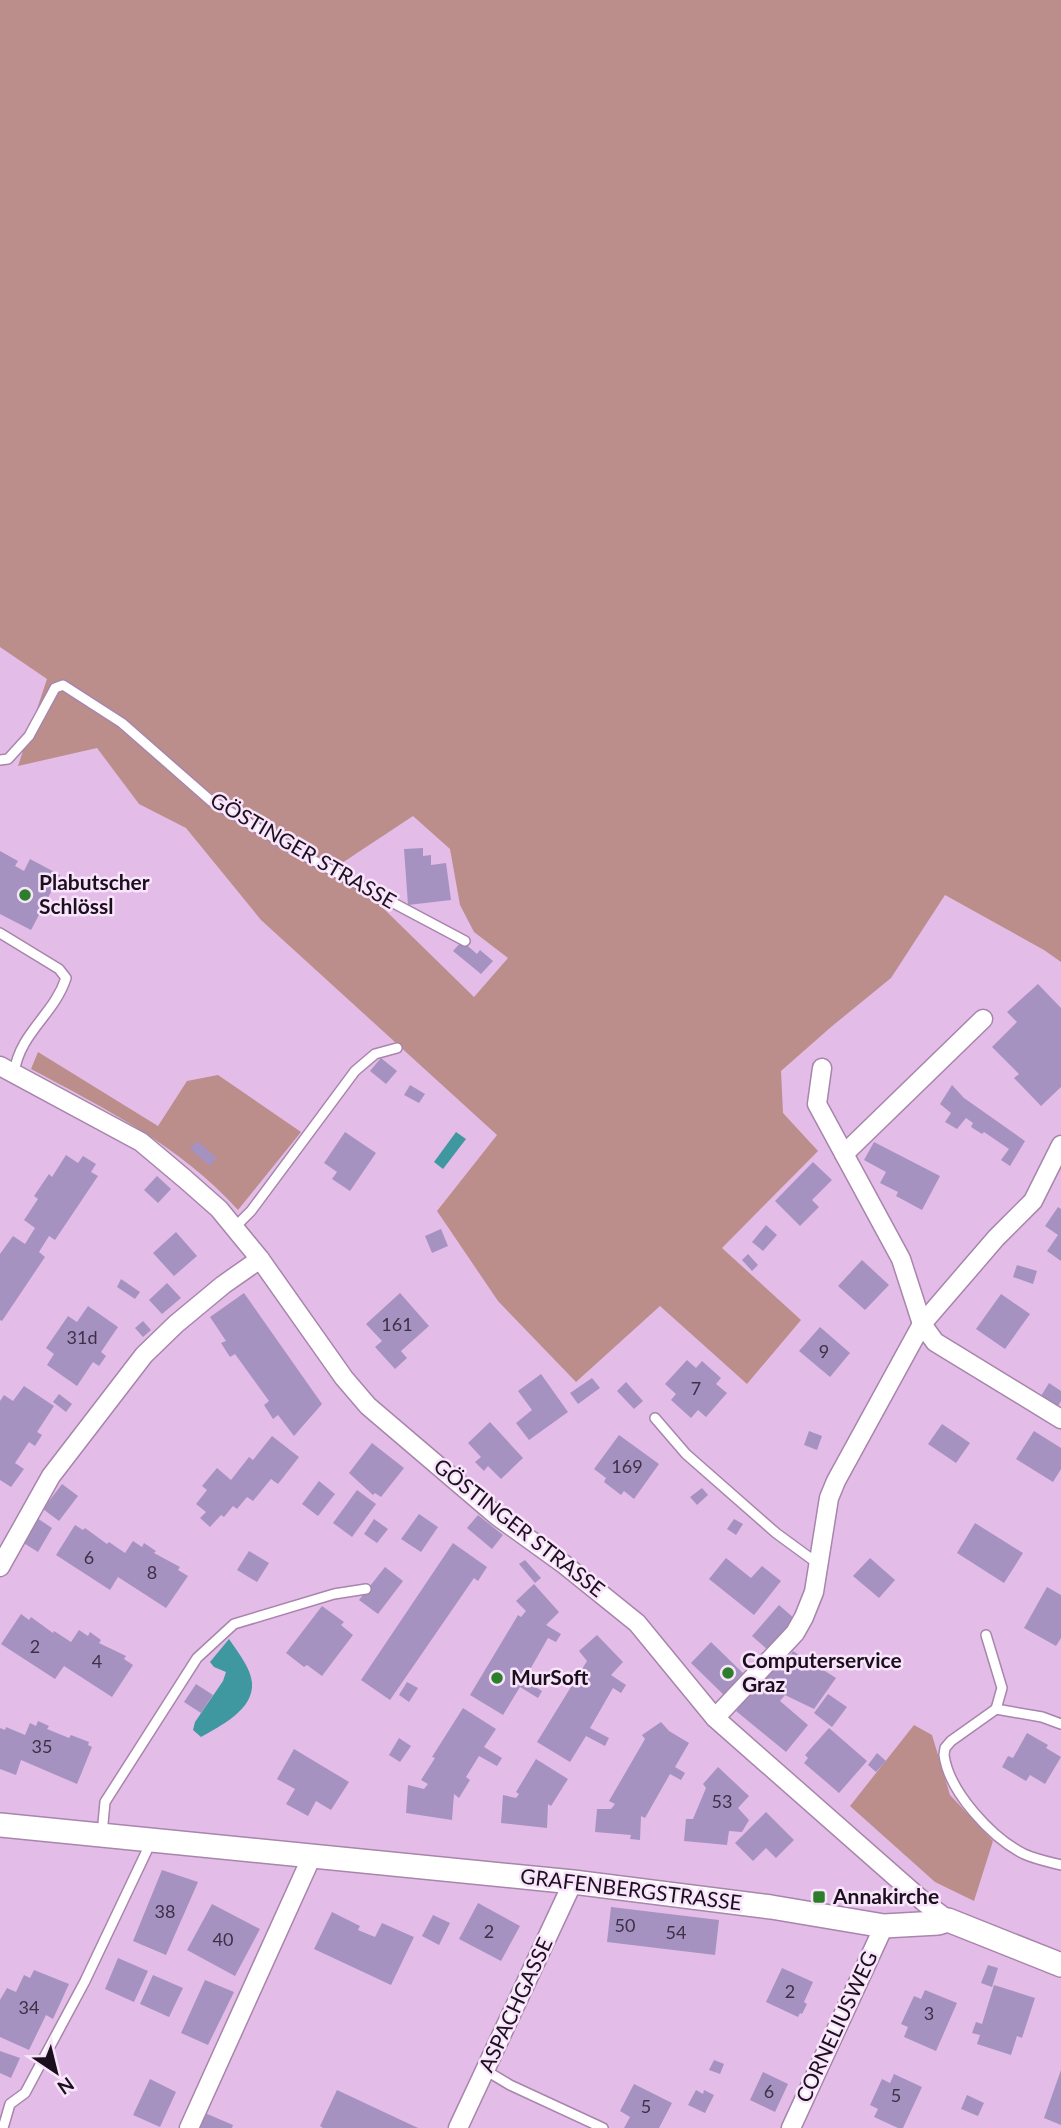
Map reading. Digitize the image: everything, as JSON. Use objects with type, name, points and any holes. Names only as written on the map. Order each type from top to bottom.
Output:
[{"type":"street","points":[[844,1154],[982,1019]]},
{"type":"street","points":[[822,1068],[817,1104],[901,1259],[922,1324],[935,1342],[1061,1419]]},
{"type":"street","name":"GÖSTINGER STRASSE","points":[[7,1070],[141,1142],[219,1209],[260,1259],[344,1378],[368,1406],[497,1516],[565,1565],[637,1623],[715,1718],[924,1902],[948,1920],[1061,1965]]},
{"type":"street","points":[[715,1718],[795,1633],[804,1617],[814,1592],[832,1490],[922,1324],[996,1238],[1033,1201],[1061,1145]]},
{"type":"street","points":[[0,1567],[55,1472],[144,1355],[223,1285],[260,1259]]},
{"type":"street","name":"GRAFENBERGSTRASSE","points":[[0,1825],[573,1882],[884,1926],[939,1923],[948,1920]]},
{"type":"street","points":[[189,2128],[312,1856]]},
{"type":"street","name":"ASPACHGASSE","points":[[458,2128],[573,1882]]},
{"type":"street","name":"CORNELIUSWEG","points":[[791,2128],[884,1926]]},
{"type":"lane","name":"GÖSTINGER STRASSE","points":[[0,760],[8,759],[29,736],[55,688],[63,685],[122,723],[211,801],[305,856],[465,942]]},
{"type":"lane","points":[[0,933],[59,969],[66,978],[60,997],[27,1035],[16,1059],[7,1070]]},
{"type":"lane","points":[[234,1228],[251,1211],[355,1071],[375,1054],[397,1048]]},
{"type":"lane","points":[[656,1418],[686,1454],[776,1533],[817,1563]]},
{"type":"lane","points":[[102,1836],[105,1802],[197,1658],[234,1624],[334,1594],[366,1589]]},
{"type":"lane","points":[[986,1635],[1002,1688],[996,1709],[947,1745],[945,1762],[961,1798],[986,1826],[1024,1854],[1061,1865]]},
{"type":"lane","points":[[996,1709],[1042,1717],[1061,1724]]},
{"type":"lane","points":[[4,2128],[10,2104],[25,2093],[31,2082],[85,1981],[152,1841]]},
{"type":"lane","points":[[485,2070],[510,2085],[603,2128]]},
{"type":"shaded area","points":[[0,0],[1061,0],[1061,962],[945,895],[891,978],[781,1071],[783,1113],[818,1151],[722,1248],[801,1320],[747,1384],[660,1306],[576,1382],[498,1301],[437,1211],[497,1135],[261,920],[186,828],[139,804],[97,748],[18,766],[47,679],[0,647]],"holes":[[[413,816],[450,849],[460,905],[474,932],[508,958],[474,997],[339,865]]]},
{"type":"shaded area","points":[[38,1052],[158,1126],[187,1081],[218,1075],[301,1132],[238,1210],[192,1167],[141,1130],[31,1069]]},
{"type":"shaded area","points":[[456,1132],[466,1139],[443,1169],[434,1162]]},
{"type":"shaded area","points":[[229,1639],[249,1671],[251,1693],[242,1709],[201,1737],[193,1730],[195,1722],[223,1681],[226,1672],[214,1667],[210,1662]]},
{"type":"shaded area","points":[[914,1725],[932,1735],[950,1795],[993,1841],[974,1901],[935,1882],[850,1806]]},
{"type":"building","points":[[423,848],[423,856],[431,855],[431,865],[446,863],[451,900],[408,905],[404,849]]},
{"type":"building","name":"Plabutscher Schlössl","points":[[0,851],[18,861],[15,866],[24,871],[30,859],[60,875],[31,930],[0,914]]},
{"type":"building","points":[[462,941],[477,954],[480,950],[493,961],[481,974],[453,951]]},
{"type":"building","points":[[1038,984],[1061,1008],[1061,1087],[1041,1106],[1014,1078],[1019,1074],[992,1047],[1017,1022],[1007,1012]]},
{"type":"building","points":[[381,1058],[397,1071],[386,1084],[370,1071]]},
{"type":"building","points":[[410,1085],[425,1094],[419,1103],[404,1095]]},
{"type":"building","points":[[952,1085],[964,1098],[1025,1141],[1010,1166],[1001,1160],[1009,1149],[984,1132],[982,1134],[971,1127],[973,1123],[966,1118],[957,1129],[945,1122],[951,1113],[940,1104]]},
{"type":"building","points":[[345,1132],[376,1153],[350,1191],[332,1179],[337,1172],[324,1163]]},
{"type":"building","points":[[197,1141],[217,1158],[210,1166],[190,1149]]},
{"type":"building","points":[[874,1142],[940,1176],[922,1210],[896,1196],[898,1192],[880,1183],[886,1172],[864,1160]]},
{"type":"building","points":[[66,1155],[78,1163],[83,1156],[96,1164],[91,1172],[98,1176],[55,1240],[49,1236],[39,1252],[45,1257],[2,1321],[0,1254],[13,1236],[25,1244],[35,1228],[24,1220],[38,1199],[34,1196],[49,1174],[52,1177]]},
{"type":"building","points":[[813,1162],[832,1180],[812,1200],[819,1207],[800,1226],[775,1201]]},
{"type":"building","points":[[157,1176],[171,1189],[158,1203],[144,1190]]},
{"type":"building","points":[[1058,1207],[1061,1209],[1061,1261],[1047,1251],[1058,1235],[1045,1226]]},
{"type":"building","points":[[766,1225],[777,1235],[763,1251],[752,1242]]},
{"type":"building","points":[[441,1229],[448,1246],[432,1253],[425,1236]]},
{"type":"building","points":[[176,1232],[197,1256],[174,1276],[153,1253]]},
{"type":"building","points":[[748,1254],[758,1265],[752,1271],[742,1260]]},
{"type":"building","points":[[862,1260],[889,1285],[865,1310],[838,1286]]},
{"type":"building","points":[[1017,1265],[1037,1271],[1033,1284],[1013,1277]]},
{"type":"building","points":[[121,1279],[140,1292],[135,1299],[117,1287]]},
{"type":"building","points":[[167,1283],[181,1298],[162,1314],[149,1300]]},
{"type":"building","points":[[244,1293],[322,1404],[294,1436],[278,1415],[273,1419],[264,1405],[269,1401],[235,1354],[230,1357],[221,1343],[226,1341],[210,1317]]},
{"type":"building","points":[[400,1293],[429,1326],[401,1351],[407,1358],[395,1369],[375,1347],[382,1341],[366,1324]]},
{"type":"building","points":[[1001,1294],[1030,1314],[1005,1349],[976,1329]]},
{"type":"building","points":[[88,1306],[118,1327],[101,1352],[106,1356],[99,1366],[93,1362],[77,1386],[47,1365],[54,1354],[46,1348],[68,1316],[77,1322]]},
{"type":"building","points":[[143,1321],[151,1330],[143,1337],[135,1328]]},
{"type":"building","points":[[820,1327],[850,1353],[830,1377],[799,1351]]},
{"type":"building","points":[[687,1360],[696,1368],[702,1361],[721,1378],[716,1384],[727,1393],[706,1417],[698,1410],[691,1418],[671,1400],[676,1394],[665,1384]]},
{"type":"building","points":[[541,1374],[568,1412],[529,1440],[516,1423],[532,1410],[518,1391]]},
{"type":"building","points":[[592,1378],[600,1388],[578,1404],[570,1393]]},
{"type":"building","points":[[626,1382],[643,1401],[634,1409],[617,1391]]},
{"type":"building","points":[[1049,1383],[1061,1391],[1058,1406],[1041,1396]]},
{"type":"building","points":[[24,1386],[54,1406],[37,1432],[42,1435],[35,1446],[29,1442],[15,1463],[24,1469],[11,1487],[0,1480],[0,1401],[4,1395],[13,1401]]},
{"type":"building","points":[[59,1394],[72,1404],[66,1412],[53,1402]]},
{"type":"building","points":[[490,1422],[523,1458],[501,1479],[488,1466],[484,1471],[475,1462],[481,1457],[468,1443]]},
{"type":"building","points":[[942,1424],[970,1443],[956,1463],[928,1444]]},
{"type":"building","points":[[809,1431],[822,1436],[817,1450],[804,1445]]},
{"type":"building","points":[[1034,1431],[1061,1448],[1061,1469],[1053,1482],[1016,1459]]},
{"type":"building","points":[[619,1435],[659,1464],[634,1499],[624,1491],[621,1495],[604,1482],[606,1478],[594,1469]]},
{"type":"building","points":[[272,1436],[299,1457],[278,1484],[271,1479],[253,1501],[247,1497],[237,1509],[233,1506],[210,1527],[200,1518],[206,1512],[196,1504],[207,1490],[202,1486],[217,1468],[231,1480],[249,1457],[253,1460]]},
{"type":"building","points":[[372,1443],[404,1468],[381,1497],[375,1493],[373,1495],[349,1473]]},
{"type":"building","points":[[319,1481],[335,1494],[318,1516],[302,1504]]},
{"type":"building","points":[[62,1484],[78,1496],[59,1521],[43,1509]]},
{"type":"building","points":[[702,1488],[708,1495],[697,1505],[690,1497]]},
{"type":"building","points":[[357,1490],[376,1504],[352,1537],[333,1523]]},
{"type":"building","points":[[419,1514],[438,1527],[421,1552],[401,1539]]},
{"type":"building","points":[[478,1515],[503,1535],[492,1549],[467,1528]]},
{"type":"building","points":[[37,1518],[52,1528],[38,1552],[22,1542]]},
{"type":"building","points":[[374,1519],[388,1529],[377,1543],[364,1534]]},
{"type":"building","points":[[734,1519],[743,1524],[736,1535],[727,1529]]},
{"type":"building","points":[[975,1523],[1023,1553],[1004,1583],[957,1553]]},
{"type":"building","points":[[75,1525],[83,1530],[85,1528],[125,1553],[133,1541],[142,1547],[144,1543],[156,1551],[154,1553],[180,1567],[178,1570],[188,1576],[166,1608],[118,1577],[110,1590],[56,1555]]},
{"type":"building","points":[[453,1543],[487,1567],[478,1581],[474,1578],[390,1700],[361,1680]]},
{"type":"building","points":[[249,1551],[269,1563],[257,1582],[237,1570]]},
{"type":"building","points":[[726,1558],[751,1578],[762,1566],[781,1581],[754,1615],[709,1579]]},
{"type":"building","points":[[870,1558],[895,1580],[879,1598],[853,1576]]},
{"type":"building","points":[[525,1560],[541,1578],[535,1583],[519,1564]]},
{"type":"building","points":[[385,1567],[403,1581],[378,1614],[359,1600]]},
{"type":"building","points":[[534,1584],[559,1612],[546,1625],[561,1634],[556,1642],[548,1638],[524,1680],[542,1691],[538,1698],[520,1687],[503,1715],[470,1695],[518,1615],[521,1617],[526,1611],[516,1601]]},
{"type":"building","points":[[1047,1587],[1061,1595],[1061,1638],[1056,1646],[1024,1628]]},
{"type":"building","points":[[779,1605],[795,1619],[768,1650],[752,1636]]},
{"type":"building","points":[[322,1606],[344,1622],[341,1625],[353,1635],[322,1676],[307,1665],[304,1667],[286,1653]]},
{"type":"building","points":[[21,1614],[29,1620],[31,1617],[71,1642],[79,1630],[88,1636],[90,1632],[101,1640],[99,1643],[126,1656],[124,1659],[133,1665],[112,1697],[64,1666],[55,1679],[1,1644]]},
{"type":"building","points":[[597,1635],[623,1662],[611,1675],[626,1685],[621,1693],[613,1688],[590,1728],[609,1738],[605,1746],[586,1736],[570,1762],[537,1742],[587,1661],[579,1651]]},
{"type":"building","points":[[711,1642],[747,1677],[727,1698],[691,1663]]},
{"type":"building","points":[[793,1651],[836,1678],[814,1709],[785,1695],[780,1701],[808,1725],[786,1752],[736,1711],[779,1660],[784,1665]]},
{"type":"building","points":[[407,1682],[418,1688],[409,1702],[399,1695]]},
{"type":"building","points":[[196,1684],[213,1695],[201,1713],[184,1702]]},
{"type":"building","points":[[828,1694],[847,1707],[832,1727],[814,1713]]},
{"type":"building","points":[[463,1708],[496,1729],[484,1747],[502,1758],[497,1766],[479,1756],[466,1777],[470,1780],[459,1798],[454,1794],[452,1820],[406,1813],[408,1785],[424,1789],[428,1784],[421,1780]]},
{"type":"building","points":[[38,1721],[49,1726],[47,1729],[89,1742],[88,1745],[92,1747],[77,1784],[21,1760],[16,1775],[0,1769],[0,1728],[5,1730],[6,1727],[25,1735],[30,1723],[36,1726]]},
{"type":"building","points":[[661,1722],[669,1731],[689,1743],[675,1767],[685,1773],[681,1780],[670,1774],[645,1818],[641,1816],[640,1840],[630,1839],[631,1835],[595,1832],[597,1809],[611,1809],[615,1804],[609,1801],[645,1739],[642,1735]]},
{"type":"building","points":[[829,1728],[867,1761],[839,1793],[804,1763],[808,1758],[805,1755]]},
{"type":"building","points":[[1027,1733],[1048,1745],[1046,1748],[1061,1757],[1045,1784],[1030,1775],[1026,1781],[1002,1767],[1008,1756],[1013,1758]]},
{"type":"building","points":[[399,1738],[411,1746],[400,1762],[389,1755]]},
{"type":"building","points":[[294,1749],[349,1782],[331,1810],[316,1801],[308,1816],[286,1804],[295,1789],[277,1779]]},
{"type":"building","points":[[877,1753],[886,1761],[876,1772],[868,1765]]},
{"type":"building","points":[[536,1759],[568,1779],[551,1806],[548,1804],[547,1828],[501,1823],[503,1795],[516,1798],[519,1794],[516,1792]]},
{"type":"building","points":[[718,1767],[749,1796],[738,1808],[749,1820],[742,1832],[729,1831],[727,1845],[684,1841],[686,1819],[693,1819],[706,1788],[703,1784]]},
{"type":"building","points":[[766,1812],[794,1840],[776,1858],[766,1848],[753,1861],[735,1843]]},
{"type":"building","points":[[162,1870],[198,1882],[166,1955],[133,1941]]},
{"type":"building","points":[[478,1903],[520,1926],[501,1961],[459,1939]]},
{"type":"building","points":[[212,1904],[260,1929],[235,1976],[187,1950]]},
{"type":"building","points":[[611,1907],[719,1920],[715,1955],[607,1942]]},
{"type":"building","points":[[332,1912],[360,1926],[358,1930],[375,1937],[382,1923],[414,1937],[391,1985],[314,1949]]},
{"type":"building","points":[[433,1915],[450,1923],[439,1945],[422,1936]]},
{"type":"building","points":[[118,1958],[148,1971],[134,2002],[105,1989]]},
{"type":"building","points":[[988,1965],[998,1968],[992,1987],[981,1983]]},
{"type":"building","points":[[782,1968],[813,1982],[804,2002],[807,2004],[798,2017],[766,2002]]},
{"type":"building","points":[[34,1970],[69,1984],[53,2019],[46,2015],[29,2050],[0,2037],[0,2000],[7,1988],[16,1992],[24,1975],[30,1978]]},
{"type":"building","points":[[153,1975],[183,1988],[169,2017],[140,2004]]},
{"type":"building","points":[[205,1980],[234,1992],[208,2045],[181,2033]]},
{"type":"building","points":[[994,1985],[1035,1998],[1022,2038],[1017,2036],[1011,2055],[977,2044],[980,2035],[972,2033],[976,2022],[982,2024]]},
{"type":"building","points":[[925,1990],[957,2003],[936,2051],[904,2037],[908,2027],[901,2024],[914,1996],[921,1999]]},
{"type":"building","points":[[0,2051],[20,2058],[11,2078],[0,2073]]},
{"type":"building","points":[[714,2060],[724,2064],[720,2074],[709,2070]]},
{"type":"building","points":[[1061,2070],[1061,2125],[1044,2118]]},
{"type":"building","points":[[763,2072],[788,2084],[775,2112],[750,2100]]},
{"type":"building","points":[[894,2074],[922,2087],[903,2128],[874,2117],[878,2109],[870,2105],[882,2079],[890,2083]]},
{"type":"building","points":[[150,2079],[176,2092],[160,2127],[133,2115]]},
{"type":"building","points":[[634,2084],[672,2103],[659,2128],[624,2128],[630,2117],[620,2111]]},
{"type":"building","points":[[337,2090],[418,2128],[323,2128],[320,2126]]},
{"type":"building","points":[[696,2090],[703,2094],[704,2090],[714,2095],[705,2113],[688,2105]]},
{"type":"building","points":[[967,2095],[984,2103],[978,2116],[961,2109]]},
{"type":"building","points":[[205,2113],[233,2125],[232,2128],[199,2128]]},
{"type":"place","name":"Plabutscher Schlössl","points":[[25,895]]},
{"type":"place","name":"Computerservice Graz","points":[[728,1673]]},
{"type":"place","name":"MurSoft","points":[[497,1678]]},
{"type":"place","name":"Annakirche","points":[[819,1897]]}]
